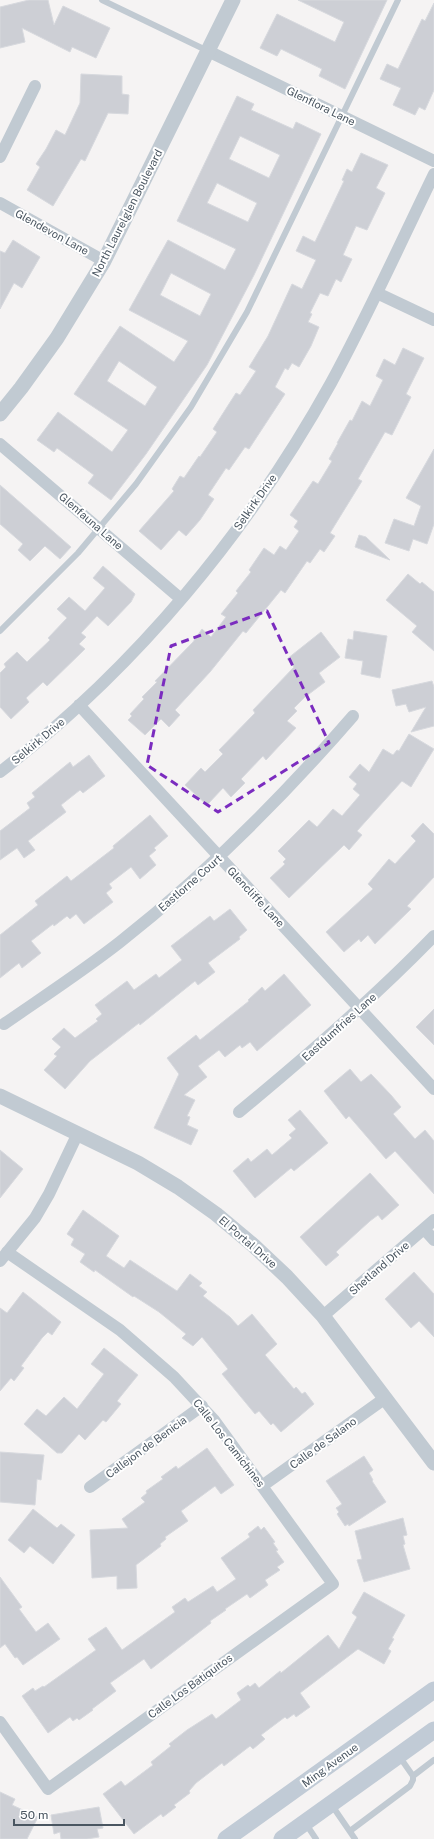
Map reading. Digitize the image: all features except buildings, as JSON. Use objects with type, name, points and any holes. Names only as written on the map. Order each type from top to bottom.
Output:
[{"type":"main road","name":"Ming Avenue","points":[[226,1839],[434,1690]]},
{"type":"main road","points":[[282,1839],[434,1730]]},
{"type":"street","name":"North Laurelglen Boulevard","points":[[0,414],[57,338],[104,261],[233,0]]},
{"type":"street","name":"Glenflora Lane","points":[[208,51],[434,161]]},
{"type":"street","points":[[0,158],[35,86]]},
{"type":"street","name":"Selkirk Drive","points":[[0,772],[79,706],[120,665],[181,599],[220,552],[260,497],[297,441],[331,382],[377,293],[434,174]]},
{"type":"street","name":"Glendevon Lane","points":[[0,203],[104,261]]},
{"type":"street","points":[[377,293],[434,320]]},
{"type":"street","name":"Glenfauna Lane","points":[[0,444],[181,599]]},
{"type":"street","name":"Glencliffe Lane","points":[[79,706],[434,1089]]},
{"type":"street","name":"Eastlorne Court","points":[[4,1024],[120,942],[220,857],[278,800],[353,716]]},
{"type":"street","name":"Eastdumfries Lane","points":[[239,1112],[316,1049],[360,1009],[434,936]]},
{"type":"street","name":"El Portal Drive","points":[[0,1096],[138,1163],[178,1187],[216,1214],[254,1245],[282,1272],[323,1316],[384,1399],[434,1463]]},
{"type":"street","points":[[4,1257],[35,1218],[49,1194],[78,1133]]},
{"type":"street","name":"Shetland Drive","points":[[323,1316],[434,1220]]},
{"type":"street","points":[[424,1229],[434,1240]]},
{"type":"street","name":"Calle Los Camichines","points":[[4,1257],[120,1330],[174,1377],[202,1406],[333,1584]]},
{"type":"street","name":"Calle de Salano","points":[[262,1486],[384,1399]]},
{"type":"street","name":"Callejon de Benicia","points":[[90,1487],[202,1406]]},
{"type":"street","name":"Calle Los Batiquitos","points":[[0,1722],[48,1789],[333,1584]]},
{"type":"lane","points":[[102,0],[208,51]]},
{"type":"lane","points":[[0,631],[78,553],[136,484],[191,407],[247,312],[398,0]]},
{"type":"lane","points":[[398,1755],[413,1776]]},
{"type":"lane","points":[[350,1831],[410,1786],[413,1776],[434,1760]]},
{"type":"lane","points":[[331,1804],[355,1839]]},
{"type":"lane","points":[[305,1822],[316,1839]]},
{"type":"highlighted area","points":[[267,611],[329,743],[218,812],[147,765],[171,646]]}]
